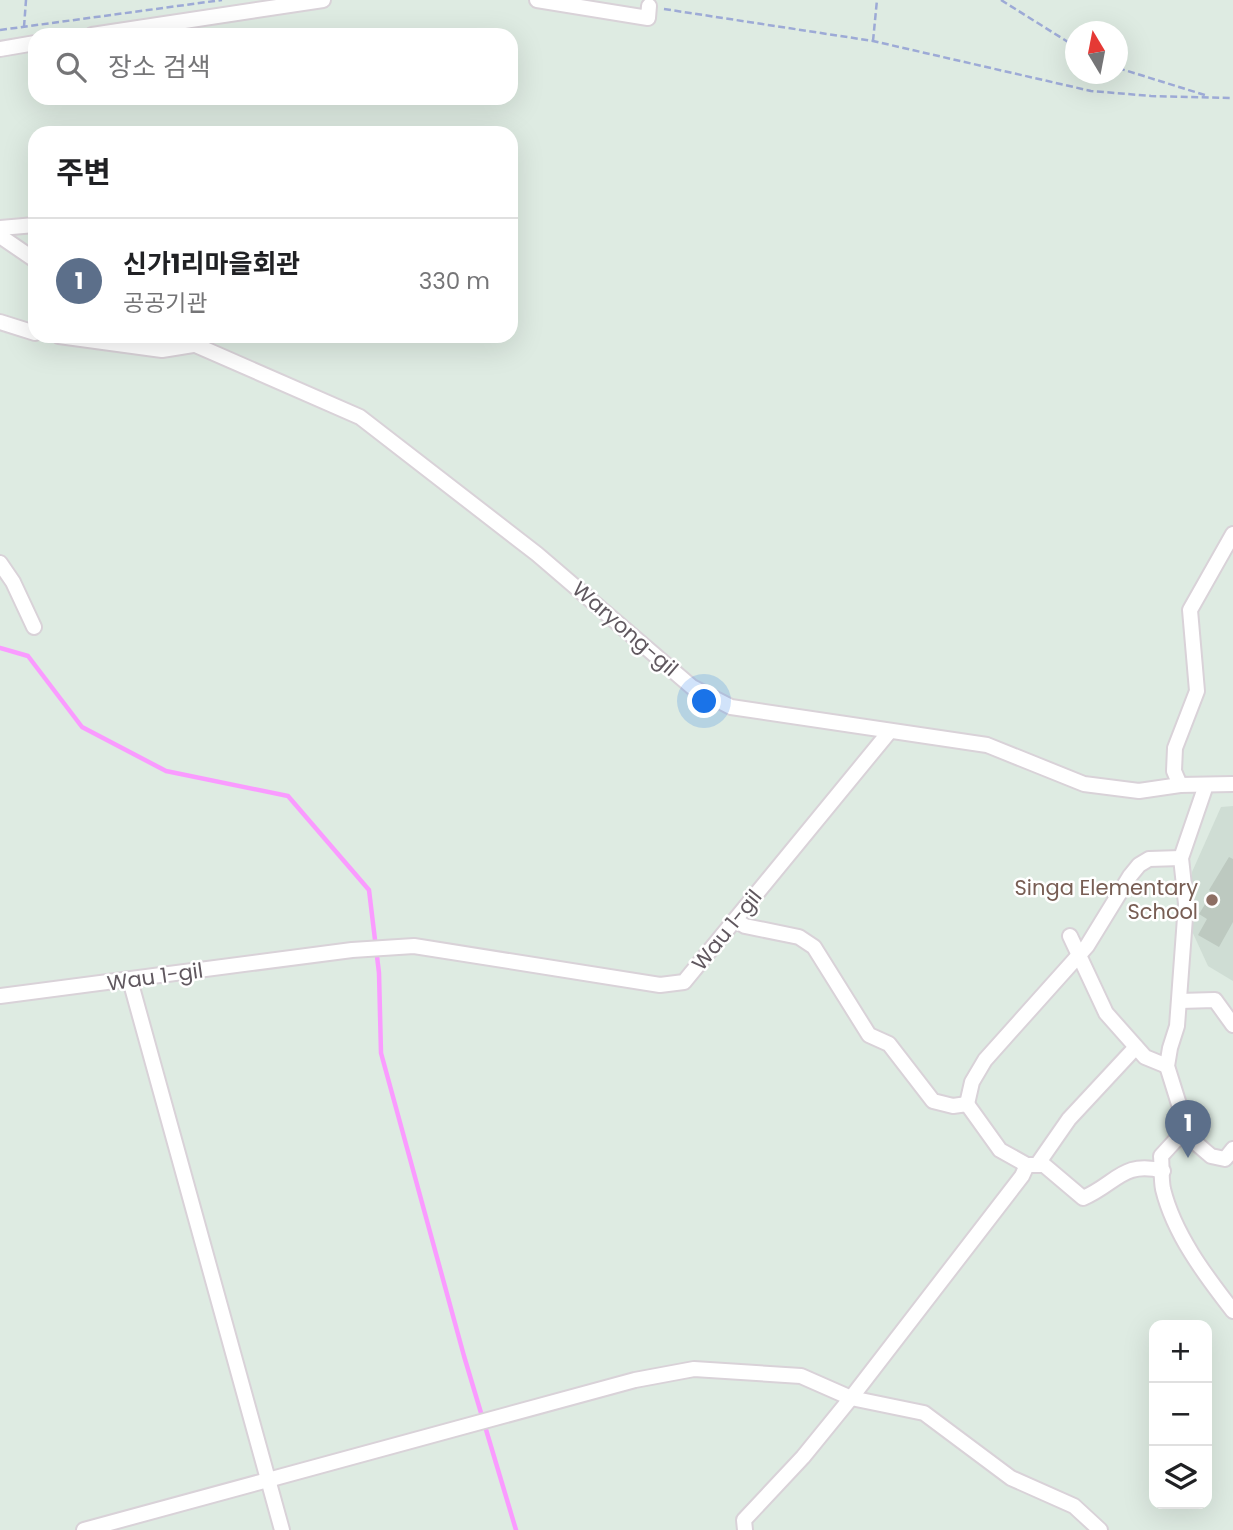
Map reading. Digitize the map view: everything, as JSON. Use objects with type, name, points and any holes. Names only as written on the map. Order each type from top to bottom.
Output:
[{"type":"street","points":[[131,28],[259,5],[323,0]]},
{"type":"street","points":[[537,0],[648,18],[649,6]]},
{"type":"street","points":[[0,49],[28,44]]},
{"type":"street","points":[[0,228],[28,226]]},
{"type":"street","points":[[0,236],[28,255]]},
{"type":"street","points":[[0,321],[28,331]]},
{"type":"street","points":[[110,343],[162,350],[194,345]]},
{"type":"street","name":"Waryong-gil","points":[[190,343],[360,417],[537,554],[692,687],[731,707],[987,745],[1084,784],[1139,791],[1180,785],[1233,785]]},
{"type":"street","points":[[1180,785],[1174,771],[1175,748],[1197,691],[1190,610],[1233,534]]},
{"type":"street","points":[[0,563],[13,582],[34,627]]},
{"type":"street","name":"Wau 1-gil","points":[[0,996],[352,950],[414,946],[660,985],[684,982],[890,731]]},
{"type":"street","points":[[1206,785],[1181,858],[1186,904],[1177,1026],[1167,1066],[1182,1114],[1183,1132],[1210,1156],[1225,1158],[1233,1149]]},
{"type":"street","points":[[1163,1171],[1148,1167],[1127,1170],[1097,1192],[1083,1198],[1044,1165],[1032,1165],[1000,1150],[967,1104],[972,1082],[985,1060],[1079,956],[1139,865],[1149,859],[1181,858]]},
{"type":"street","points":[[735,920],[745,926],[799,937],[814,947],[869,1035],[889,1044],[933,1101],[953,1106],[967,1104]]},
{"type":"street","points":[[1070,936],[1106,1013],[1145,1057],[1167,1066]]},
{"type":"street","points":[[130,980],[282,1530]]},
{"type":"street","points":[[1179,1001],[1215,1000],[1233,1025]]},
{"type":"street","points":[[745,1530],[744,1520],[803,1458],[1022,1176],[1069,1119],[1136,1047]]},
{"type":"street","points":[[1183,1132],[1161,1156],[1162,1186],[1174,1220],[1202,1272],[1232,1306]]},
{"type":"street","points":[[84,1530],[635,1380],[694,1369],[801,1376],[850,1398],[924,1413],[1011,1478],[1074,1506],[1100,1530]]},
{"type":"path","points":[[24,27],[26,0]]},
{"type":"path","points":[[0,30],[222,0]]},
{"type":"path","points":[[873,41],[877,0]]},
{"type":"path","points":[[1001,0],[1065,40]]},
{"type":"path","points":[[649,6],[873,41],[1091,91],[1233,98]]},
{"type":"path","points":[[1128,71],[1213,97]]},
{"type":"shaded area","name":"Singa Elementary School","points":[[1233,806],[1233,981],[1208,966],[1191,929],[1192,872],[1221,807]]},
{"type":"building","points":[[1229,857],[1233,859],[1233,922],[1219,947],[1198,935],[1207,919],[1199,914],[1212,893],[1209,890]]},
{"type":"waterway","points":[[0,648],[28,656],[82,727],[166,771],[288,796],[369,890],[379,973],[381,1053],[464,1356],[516,1530]]},
{"type":"place","name":"Singa Elementary School","points":[[1212,900]]},
{"type":"place","name":"신가1리마을회관","points":[[1188,1158]]}]
